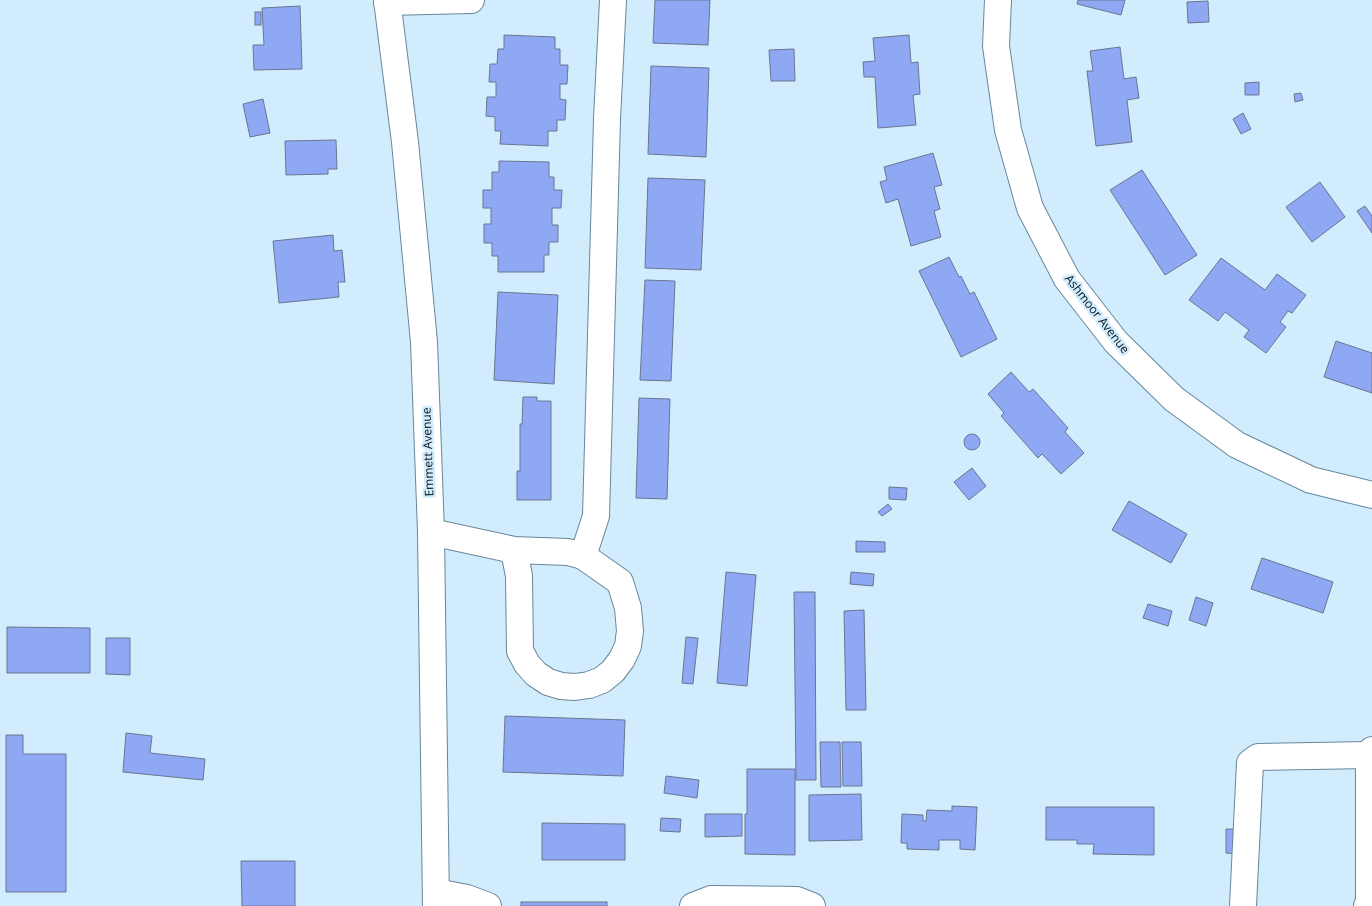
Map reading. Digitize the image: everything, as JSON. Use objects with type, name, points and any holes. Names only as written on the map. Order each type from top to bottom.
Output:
[{"type":"street","points":[[387,1],[471,0]]},
{"type":"street","points":[[583,556],[596,516],[607,119],[613,0]]},
{"type":"street","name":"Ashmoor Avenue","points":[[998,0],[996,46],[1008,130],[1030,208],[1067,279],[1116,342],[1174,399],[1237,445],[1311,480],[1372,496]]},
{"type":"street","name":"Emmett Avenue","points":[[387,1],[405,142],[424,342],[431,532],[436,899]]},
{"type":"street","points":[[431,532],[514,550],[568,552],[583,556],[620,582],[628,608],[630,631],[628,646],[622,659],[613,671],[602,680],[589,685],[561,686],[542,678],[527,664],[520,651],[520,576],[514,550]]},
{"type":"street","points":[[1243,906],[1250,763],[1258,757],[1371,753],[1368,902],[1366,906]]},
{"type":"street","points":[[436,899],[467,898],[488,906]]},
{"type":"street","points":[[693,906],[711,899],[797,900],[812,906]]},
{"type":"building","points":[[655,0],[710,0],[708,45],[653,43]]},
{"type":"building","points":[[1078,0],[1125,0],[1121,15],[1077,4]]},
{"type":"building","points":[[1208,1],[1209,22],[1188,23],[1187,2]]},
{"type":"building","points":[[300,6],[302,69],[254,70],[253,45],[264,45],[262,8]]},
{"type":"building","points":[[255,12],[261,12],[261,25],[255,25]]},
{"type":"building","points":[[504,35],[555,37],[555,49],[560,49],[560,65],[568,65],[567,84],[560,84],[560,99],[566,100],[565,120],[557,120],[557,131],[548,131],[548,146],[500,144],[501,131],[495,131],[495,117],[486,116],[487,97],[496,97],[496,82],[489,82],[490,64],[497,64],[498,49],[504,49]]},
{"type":"building","points":[[909,35],[911,63],[918,62],[920,94],[913,95],[916,125],[878,128],[875,77],[864,77],[863,62],[875,61],[873,38]]},
{"type":"building","points":[[1120,47],[1124,79],[1136,77],[1139,98],[1127,100],[1132,142],[1096,146],[1087,71],[1093,71],[1090,51]]},
{"type":"building","points":[[794,49],[795,81],[771,81],[769,50]]},
{"type":"building","points":[[651,66],[709,68],[706,157],[648,154]]},
{"type":"building","points":[[1259,82],[1259,95],[1245,95],[1245,83]]},
{"type":"building","points":[[1301,93],[1303,100],[1295,102],[1294,94]]},
{"type":"building","points":[[263,99],[270,133],[250,137],[243,104]]},
{"type":"building","points":[[1243,113],[1251,129],[1241,134],[1233,119]]},
{"type":"building","points":[[336,140],[337,169],[328,169],[328,174],[286,175],[285,141]]},
{"type":"building","points":[[933,153],[942,185],[934,187],[940,209],[934,211],[941,237],[911,246],[898,199],[886,203],[880,182],[887,180],[884,167]]},
{"type":"building","points":[[499,161],[549,162],[549,177],[554,177],[554,190],[562,190],[561,208],[552,208],[552,225],[558,225],[558,242],[549,242],[549,255],[544,255],[544,272],[498,272],[498,256],[492,256],[492,243],[484,243],[484,224],[491,224],[491,208],[483,208],[483,190],[492,190],[492,172],[499,172]]},
{"type":"building","points":[[1142,170],[1197,255],[1165,275],[1110,190]]},
{"type":"building","points":[[648,178],[705,180],[701,270],[645,268]]},
{"type":"building","points":[[1320,182],[1345,217],[1312,242],[1286,207]]},
{"type":"building","points":[[1365,206],[1372,216],[1372,233],[1357,211]]},
{"type":"building","points":[[333,235],[334,251],[342,250],[345,282],[338,282],[339,297],[279,303],[273,241]]},
{"type":"building","points":[[949,257],[970,294],[974,292],[997,339],[961,357],[919,271]]},
{"type":"building","points":[[1221,258],[1265,290],[1277,274],[1306,295],[1292,313],[1288,311],[1280,322],[1286,327],[1266,353],[1244,337],[1249,330],[1225,312],[1218,321],[1189,300]]},
{"type":"building","points":[[645,280],[675,281],[671,381],[640,380]]},
{"type":"building","points":[[498,292],[558,295],[554,384],[494,380]]},
{"type":"building","points":[[1336,341],[1372,353],[1372,393],[1324,377]]},
{"type":"building","points":[[1011,372],[1029,392],[1033,389],[1068,428],[1065,432],[1084,453],[1061,474],[1042,454],[1038,458],[1001,416],[1004,413],[988,394]]},
{"type":"building","points":[[523,397],[537,397],[537,401],[551,401],[551,500],[517,500],[517,471],[520,471],[520,424],[522,424]]},
{"type":"building","points":[[639,398],[670,399],[667,499],[636,498]]},
{"type":"building","points":[[969,434],[975,434],[980,439],[978,448],[969,450],[964,445],[964,439]]},
{"type":"building","points":[[972,468],[986,486],[969,500],[954,482]]},
{"type":"building","points":[[889,487],[907,488],[906,500],[889,499]]},
{"type":"building","points":[[1129,501],[1187,534],[1171,563],[1112,530]]},
{"type":"building","points":[[888,504],[892,509],[882,516],[878,512]]},
{"type":"building","points":[[856,541],[885,542],[885,552],[856,552]]},
{"type":"building","points":[[1262,558],[1333,582],[1323,613],[1251,589]]},
{"type":"building","points":[[726,572],[756,575],[747,686],[717,683]]},
{"type":"building","points":[[851,572],[874,574],[873,586],[850,584]]},
{"type":"building","points":[[794,592],[815,592],[816,780],[796,780]]},
{"type":"building","points":[[1196,597],[1213,603],[1206,626],[1189,620]]},
{"type":"building","points":[[1148,604],[1172,611],[1168,626],[1143,618]]},
{"type":"building","points":[[864,610],[866,710],[846,710],[844,611]]},
{"type":"building","points":[[7,627],[90,628],[90,673],[7,673]]},
{"type":"building","points":[[686,637],[698,638],[693,684],[682,683]]},
{"type":"building","points":[[106,638],[130,638],[130,675],[106,674]]},
{"type":"building","points":[[505,716],[625,720],[623,776],[503,772]]},
{"type":"building","points":[[126,733],[152,736],[150,753],[205,759],[203,780],[123,772]]},
{"type":"building","points":[[6,735],[23,735],[23,754],[66,754],[66,892],[6,892]]},
{"type":"building","points":[[820,742],[840,742],[841,787],[821,787]]},
{"type":"building","points":[[842,742],[861,742],[862,786],[843,786]]},
{"type":"building","points":[[747,769],[795,769],[795,855],[745,854]]},
{"type":"building","points":[[666,776],[699,780],[697,798],[664,793]]},
{"type":"building","points":[[861,794],[862,840],[809,841],[809,795]]},
{"type":"building","points":[[952,806],[977,807],[975,850],[960,849],[960,840],[939,840],[939,850],[907,849],[907,843],[901,843],[902,814],[923,815],[923,821],[926,821],[927,810],[952,811]]},
{"type":"building","points":[[1046,807],[1154,807],[1154,855],[1093,854],[1094,844],[1077,844],[1077,840],[1046,840]]},
{"type":"building","points":[[705,814],[742,814],[742,836],[705,837]]},
{"type":"building","points":[[661,818],[681,819],[680,832],[660,831]]},
{"type":"building","points":[[542,823],[625,824],[625,860],[542,860]]},
{"type":"building","points":[[1226,829],[1238,829],[1238,854],[1226,853]]},
{"type":"building","points":[[241,861],[295,861],[295,906],[242,906]]},
{"type":"building","points":[[521,902],[607,902],[607,906],[521,906]]}]
